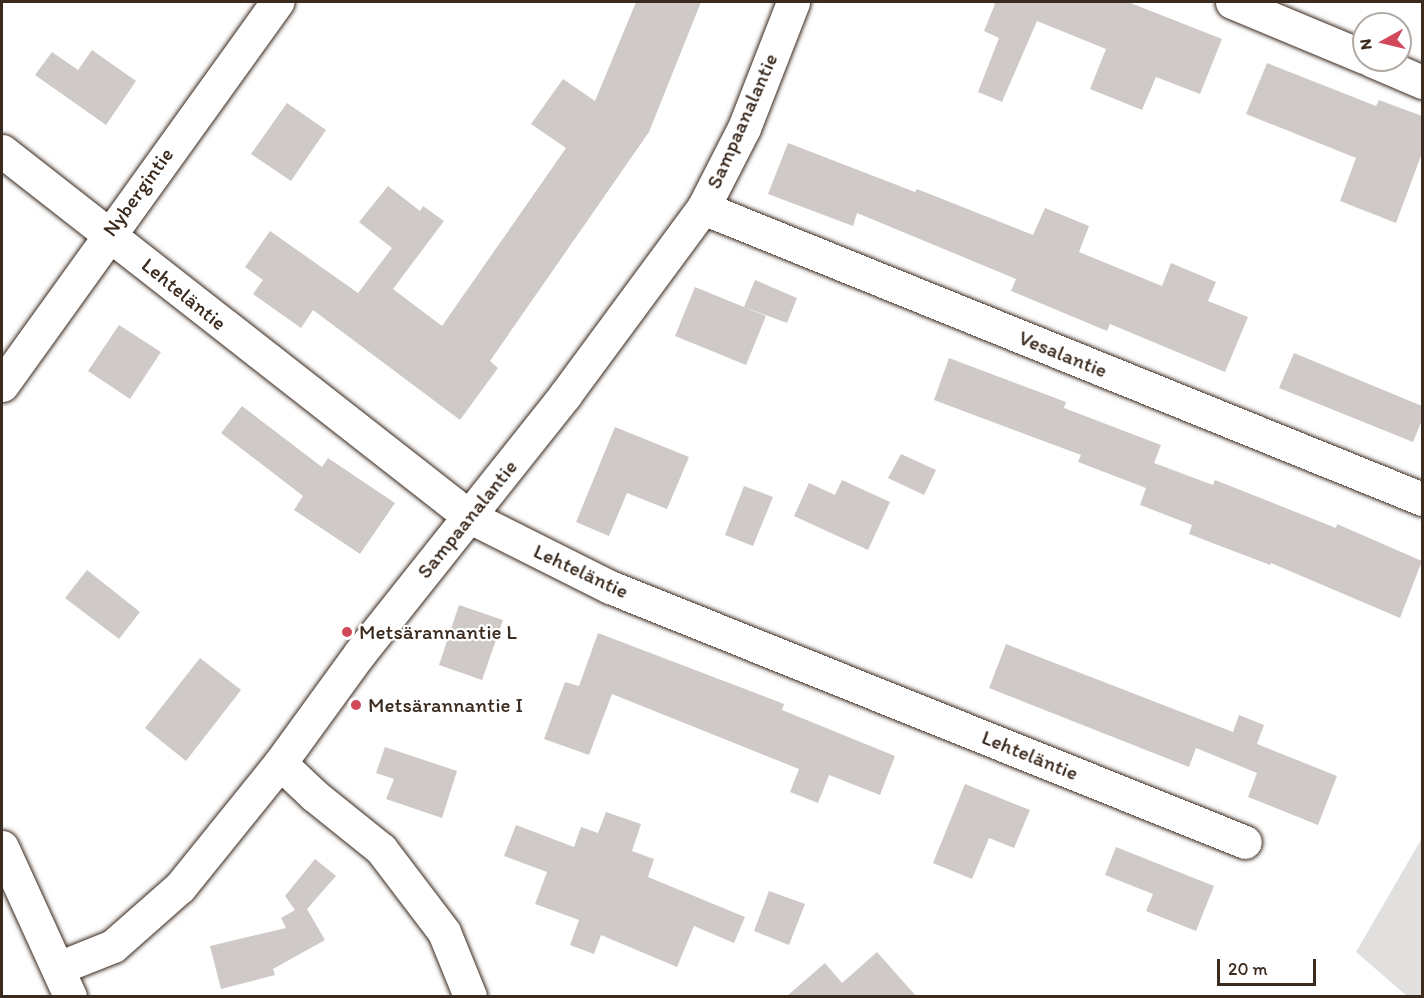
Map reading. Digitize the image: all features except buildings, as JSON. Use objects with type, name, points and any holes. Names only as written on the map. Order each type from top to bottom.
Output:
[{"type":"street","name":"Nybergintie","points":[[2,385],[108,234],[277,2]]},
{"type":"street","name":"Sampaanalantie","points":[[64,982],[113,946],[180,887],[280,763],[367,644],[565,395],[703,208],[744,128],[793,2]]},
{"type":"street","points":[[1232,2],[1352,52]]},
{"type":"street","points":[[1399,72],[1422,82]]},
{"type":"street","name":"Lehteläntie","points":[[2,152],[470,517],[610,587],[1245,842]]},
{"type":"street","name":"Vesalantie","points":[[703,208],[1422,500]]},
{"type":"street","points":[[280,763],[315,796],[381,849],[444,932],[470,996]]},
{"type":"street","points":[[2,847],[64,982]]},
{"type":"shaded area","points":[[1422,838],[1422,996],[1407,996],[1356,952]]},
{"type":"place","name":"Metsärannantie L","points":[[347,632]]},
{"type":"place","name":"Metsärannantie I","points":[[356,705]]}]
